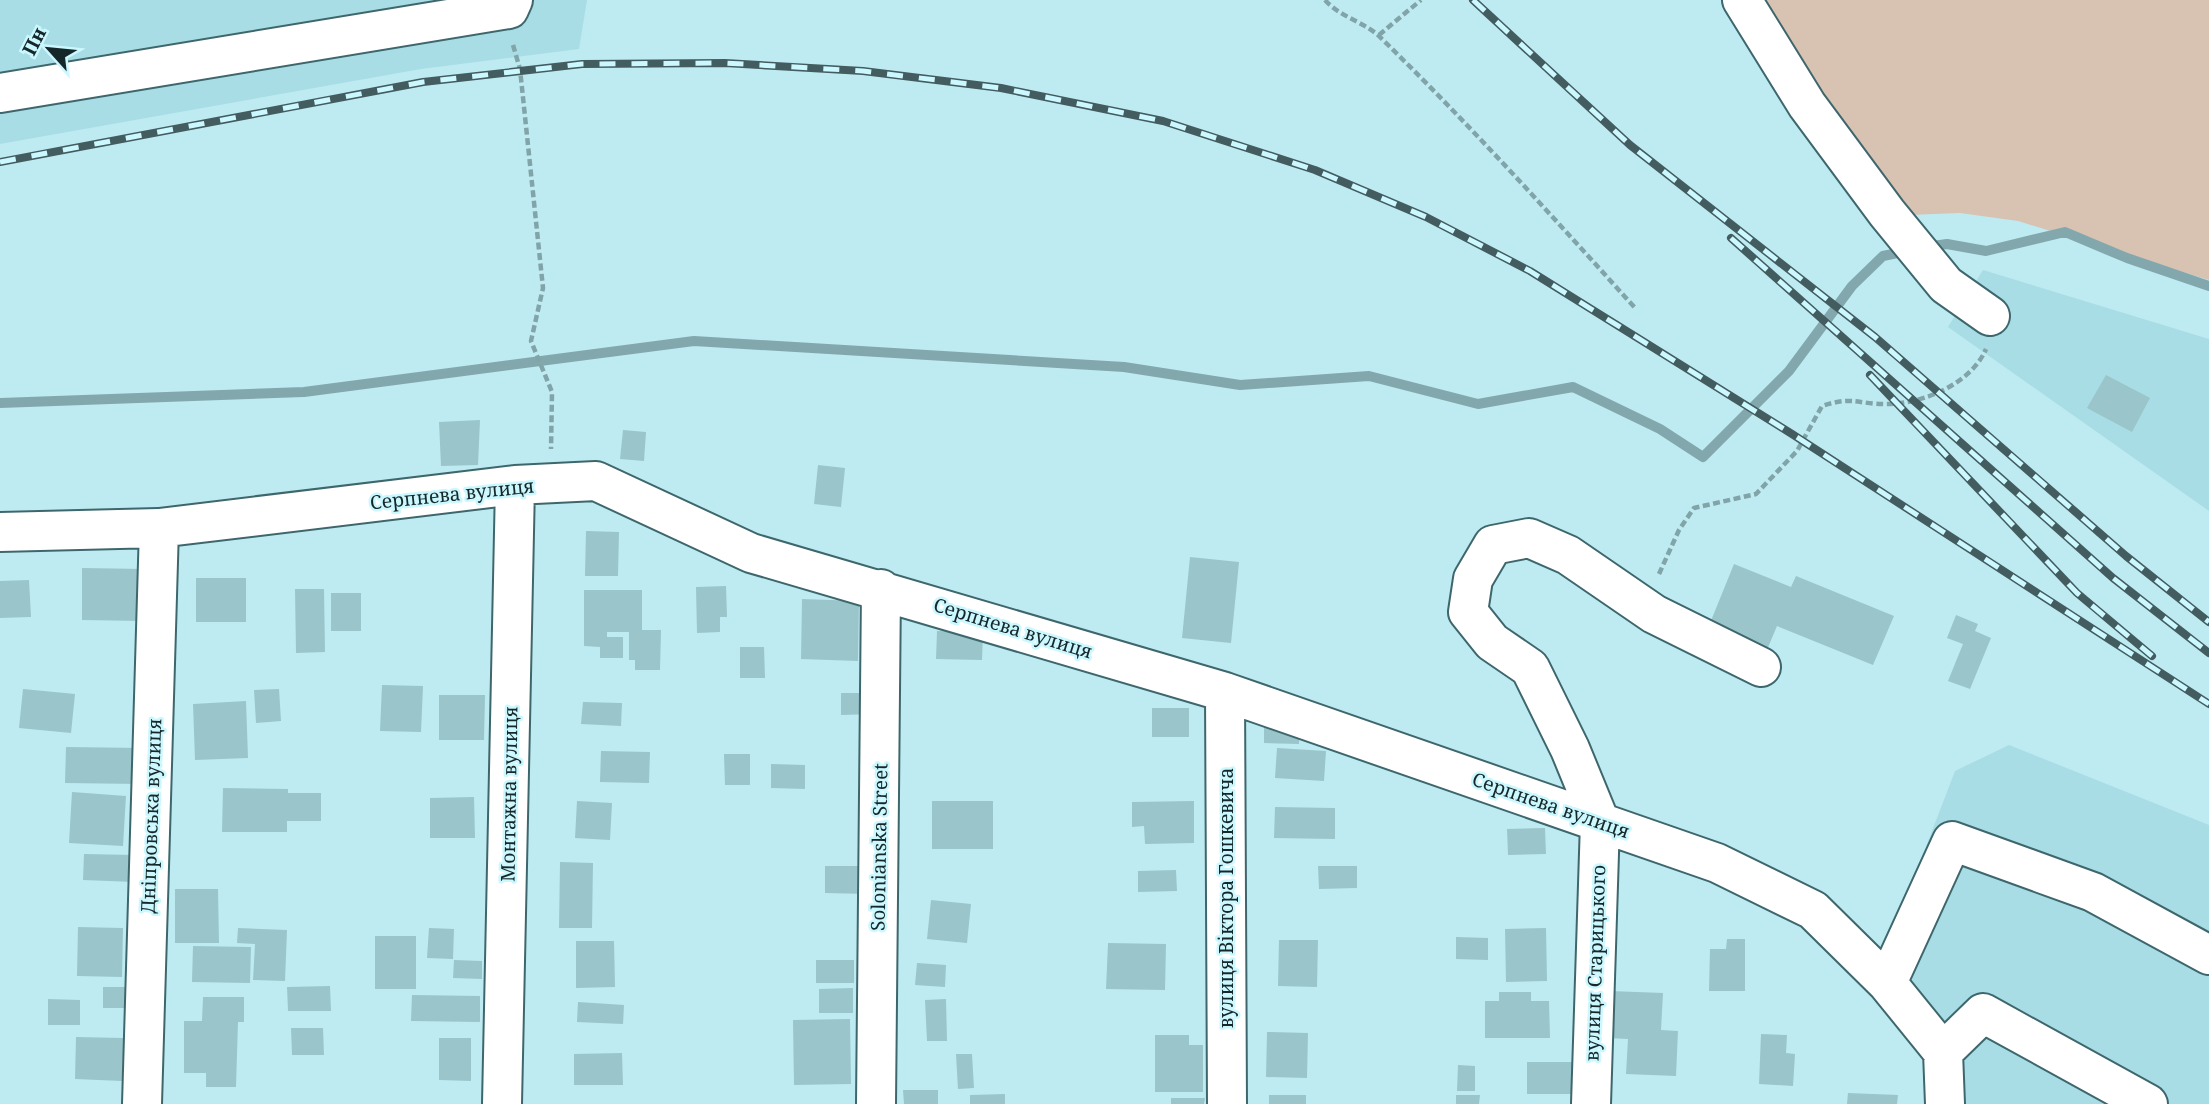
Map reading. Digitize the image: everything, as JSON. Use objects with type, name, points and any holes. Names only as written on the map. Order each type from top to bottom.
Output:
[{"type":"street","points":[[0,93],[509,9],[513,0]]},
{"type":"street","points":[[1742,0],[1807,105],[1887,213],[1946,285],[1990,316]]},
{"type":"street","name":"Серпнева вулиця","points":[[0,532],[159,528],[515,485],[596,481],[751,553],[1226,692],[1717,863],[1813,910],[1887,983],[1943,1052]]},
{"type":"street","name":"Монтажна вулиця","points":[[502,1104],[515,485]]},
{"type":"street","name":"Дніпровська вулиця","points":[[142,1104],[159,528]]},
{"type":"street","points":[[1600,821],[1570,749],[1530,668],[1492,642],[1468,612],[1473,579],[1493,545],[1529,538],[1568,555],[1637,602],[1760,667]]},
{"type":"street","name":"Solonianska Street","points":[[876,1104],[881,589]]},
{"type":"street","name":"вулиця Віктора Гошкевича","points":[[1226,692],[1227,1104]]},
{"type":"street","name":"вулиця Старицького","points":[[1591,1104],[1600,821]]},
{"type":"street","points":[[1887,983],[1952,841],[2093,892],[2209,955]]},
{"type":"street","points":[[1945,1104],[1943,1052],[1983,1013],[2148,1104]]},
{"type":"path","points":[[1325,0],[1335,11],[1379,36],[1526,187],[1636,309]]},
{"type":"path","points":[[1379,36],[1421,0]]},
{"type":"path","points":[[514,47],[520,69],[543,288],[531,341],[552,392]]},
{"type":"path","points":[[1637,602],[1663,568],[1679,530],[1694,509],[1756,494],[1797,451],[1822,406],[1845,398],[1885,404],[1929,397],[1966,375],[1980,362],[1991,338],[1990,316]]},
{"type":"shaded area","points":[[0,0],[587,0],[579,49],[421,69],[0,144]]},
{"type":"shaded area","points":[[1742,0],[2209,0],[2209,280],[2018,221],[1960,213],[1909,215]]},
{"type":"shaded area","points":[[1983,270],[2209,339],[2209,511],[1948,327]]},
{"type":"shaded area","points":[[2009,745],[2209,825],[2209,1104],[1966,1104],[1963,1052],[1871,990],[1955,771]]},
{"type":"building","points":[[2106,375],[2150,398],[2132,432],[2087,408]]},
{"type":"building","points":[[480,420],[478,465],[441,466],[439,422]]},
{"type":"building","points":[[623,430],[646,432],[644,461],[620,459]]},
{"type":"building","points":[[818,465],[845,468],[841,507],[814,504]]},
{"type":"building","points":[[586,531],[619,532],[618,576],[585,576]]},
{"type":"building","points":[[1190,557],[1239,562],[1231,643],[1182,638]]},
{"type":"building","points":[[1734,564],[1791,587],[1796,576],[1894,616],[1873,665],[1777,626],[1764,657],[1706,633]]},
{"type":"building","points":[[82,568],[144,569],[143,621],[82,620]]},
{"type":"building","points":[[196,578],[246,578],[246,622],[196,622]]},
{"type":"building","points":[[29,580],[31,617],[0,618],[0,581]]},
{"type":"building","points":[[726,586],[727,617],[720,617],[720,632],[697,633],[696,587]]},
{"type":"building","points":[[295,589],[324,589],[325,652],[296,653]]},
{"type":"building","points":[[584,590],[642,590],[642,630],[661,630],[660,670],[635,670],[635,660],[629,660],[629,632],[607,632],[607,637],[623,637],[623,658],[600,658],[600,647],[584,646]]},
{"type":"building","points":[[331,593],[361,593],[361,631],[331,631]]},
{"type":"building","points":[[802,599],[859,601],[858,661],[801,659]]},
{"type":"building","points":[[1956,615],[1978,624],[1975,631],[1991,638],[1970,689],[1948,681],[1963,644],[1947,638]]},
{"type":"building","points":[[937,631],[983,632],[982,660],[936,659]]},
{"type":"building","points":[[740,647],[764,647],[765,678],[740,678]]},
{"type":"building","points":[[382,685],[423,686],[421,732],[380,731]]},
{"type":"building","points":[[23,689],[75,694],[71,733],[19,728]]},
{"type":"building","points":[[279,689],[281,721],[256,723],[254,690]]},
{"type":"building","points":[[841,693],[874,693],[874,714],[841,715]]},
{"type":"building","points":[[439,695],[485,695],[484,740],[439,740]]},
{"type":"building","points":[[246,701],[248,758],[195,760],[193,704]]},
{"type":"building","points":[[583,702],[622,703],[621,726],[581,724]]},
{"type":"building","points":[[1152,708],[1189,708],[1189,737],[1152,737]]},
{"type":"building","points":[[1264,723],[1300,725],[1299,744],[1264,743]]},
{"type":"building","points":[[66,747],[142,748],[141,784],[65,783]]},
{"type":"building","points":[[1277,748],[1326,751],[1324,781],[1275,778]]},
{"type":"building","points":[[601,751],[650,752],[649,783],[600,782]]},
{"type":"building","points":[[724,754],[750,754],[750,785],[725,785]]},
{"type":"building","points":[[771,764],[805,765],[805,789],[771,788]]},
{"type":"building","points":[[223,788],[288,789],[288,793],[321,793],[321,821],[287,821],[287,832],[222,832]]},
{"type":"building","points":[[72,792],[126,796],[123,846],[69,843]]},
{"type":"building","points":[[474,797],[475,838],[430,838],[430,798]]},
{"type":"building","points":[[577,801],[612,803],[610,840],[575,838]]},
{"type":"building","points":[[932,801],[993,801],[993,849],[932,849]]},
{"type":"building","points":[[1194,801],[1194,843],[1145,844],[1144,826],[1132,827],[1132,802]]},
{"type":"building","points":[[1275,807],[1335,808],[1335,839],[1274,838]]},
{"type":"building","points":[[1545,828],[1546,854],[1508,855],[1507,829]]},
{"type":"building","points":[[84,854],[135,855],[134,882],[83,880]]},
{"type":"building","points":[[560,862],[593,863],[592,928],[559,928]]},
{"type":"building","points":[[825,866],[869,866],[868,894],[825,893]]},
{"type":"building","points":[[1318,866],[1357,866],[1357,888],[1319,889]]},
{"type":"building","points":[[1176,870],[1177,891],[1138,892],[1138,871]]},
{"type":"building","points":[[175,889],[218,889],[219,943],[175,943]]},
{"type":"building","points":[[931,900],[971,904],[967,943],[927,939]]},
{"type":"building","points":[[78,927],[123,928],[122,977],[77,976]]},
{"type":"building","points":[[238,928],[287,930],[285,981],[253,980],[255,944],[237,943]]},
{"type":"building","points":[[429,928],[454,929],[453,959],[427,958]]},
{"type":"building","points":[[1546,928],[1547,981],[1506,982],[1505,929]]},
{"type":"building","points":[[375,936],[416,936],[416,989],[375,989]]},
{"type":"building","points":[[1456,937],[1488,938],[1488,960],[1456,959]]},
{"type":"building","points":[[1727,939],[1745,939],[1745,991],[1709,991],[1710,949],[1726,949]]},
{"type":"building","points":[[1279,940],[1318,940],[1317,987],[1278,986]]},
{"type":"building","points":[[576,941],[614,941],[615,987],[576,988]]},
{"type":"building","points":[[1108,943],[1166,944],[1165,990],[1106,989]]},
{"type":"building","points":[[193,946],[251,947],[250,983],[192,982]]},
{"type":"building","points":[[454,960],[482,961],[482,979],[453,978]]},
{"type":"building","points":[[816,960],[854,960],[854,983],[816,983]]},
{"type":"building","points":[[917,963],[946,965],[945,987],[915,985]]},
{"type":"building","points":[[330,986],[331,1011],[288,1011],[287,987]]},
{"type":"building","points":[[103,987],[136,987],[136,1008],[103,1008]]},
{"type":"building","points":[[853,988],[853,1013],[819,1013],[819,989]]},
{"type":"building","points":[[1610,991],[1663,993],[1661,1030],[1678,1031],[1676,1076],[1626,1074],[1628,1039],[1608,1038]]},
{"type":"building","points":[[1499,992],[1531,992],[1531,1001],[1549,1001],[1550,1038],[1485,1038],[1485,1001],[1499,1001]]},
{"type":"building","points":[[412,995],[480,996],[480,1022],[411,1021]]},
{"type":"building","points":[[203,997],[244,997],[244,1022],[238,1022],[236,1087],[206,1087],[206,1073],[184,1073],[184,1021],[202,1021]]},
{"type":"building","points":[[48,999],[80,1000],[80,1025],[48,1025]]},
{"type":"building","points":[[946,999],[947,1041],[927,1041],[925,1000]]},
{"type":"building","points":[[578,1002],[624,1005],[623,1024],[577,1022]]},
{"type":"building","points":[[850,1019],[851,1084],[794,1085],[793,1020]]},
{"type":"building","points":[[291,1028],[323,1028],[324,1055],[292,1055]]},
{"type":"building","points":[[1267,1032],[1308,1033],[1307,1078],[1266,1077]]},
{"type":"building","points":[[1761,1034],[1787,1035],[1786,1053],[1795,1054],[1793,1086],[1759,1084]]},
{"type":"building","points":[[1155,1035],[1189,1035],[1189,1045],[1203,1045],[1203,1092],[1155,1092]]},
{"type":"building","points":[[76,1037],[124,1038],[122,1081],[75,1079]]},
{"type":"building","points":[[439,1038],[471,1038],[471,1081],[439,1080]]},
{"type":"building","points":[[622,1053],[623,1085],[574,1085],[574,1054]]},
{"type":"building","points":[[956,1054],[972,1054],[974,1088],[958,1089]]},
{"type":"building","points":[[1527,1062],[1577,1062],[1577,1094],[1527,1094]]},
{"type":"building","points":[[1458,1065],[1475,1066],[1475,1091],[1457,1091]]},
{"type":"building","points":[[903,1090],[938,1090],[938,1104],[904,1104]]},
{"type":"building","points":[[1848,1093],[1898,1095],[1897,1104],[1847,1104]]},
{"type":"building","points":[[1005,1094],[1005,1104],[970,1104],[970,1095]]},
{"type":"building","points":[[1269,1095],[1306,1095],[1306,1104],[1269,1104]]},
{"type":"building","points":[[1456,1095],[1480,1095],[1479,1104],[1456,1104]]},
{"type":"building","points":[[1171,1098],[1205,1098],[1204,1104],[1171,1104]]},
{"type":"waterway","points":[[1926,247],[1947,244],[1986,251],[2065,232],[2127,258],[2209,286]]},
{"type":"waterway","points":[[0,403],[304,392],[694,341],[1124,367],[1240,385],[1369,376],[1478,404],[1573,387],[1660,429],[1703,457],[1789,371],[1852,286],[1883,256],[1907,251]]},
{"type":"railway","points":[[1473,0],[1630,145],[1875,337],[2126,556],[2209,622]]},
{"type":"railway","points":[[0,162],[423,82],[582,64],[725,63],[863,71],[1001,88],[1163,121],[1315,170],[1426,217],[1530,271],[1792,434],[2209,704]]},
{"type":"railway","points":[[1731,238],[2113,578],[2209,653]]},
{"type":"railway","points":[[1870,375],[2077,593],[2152,656]]}]
